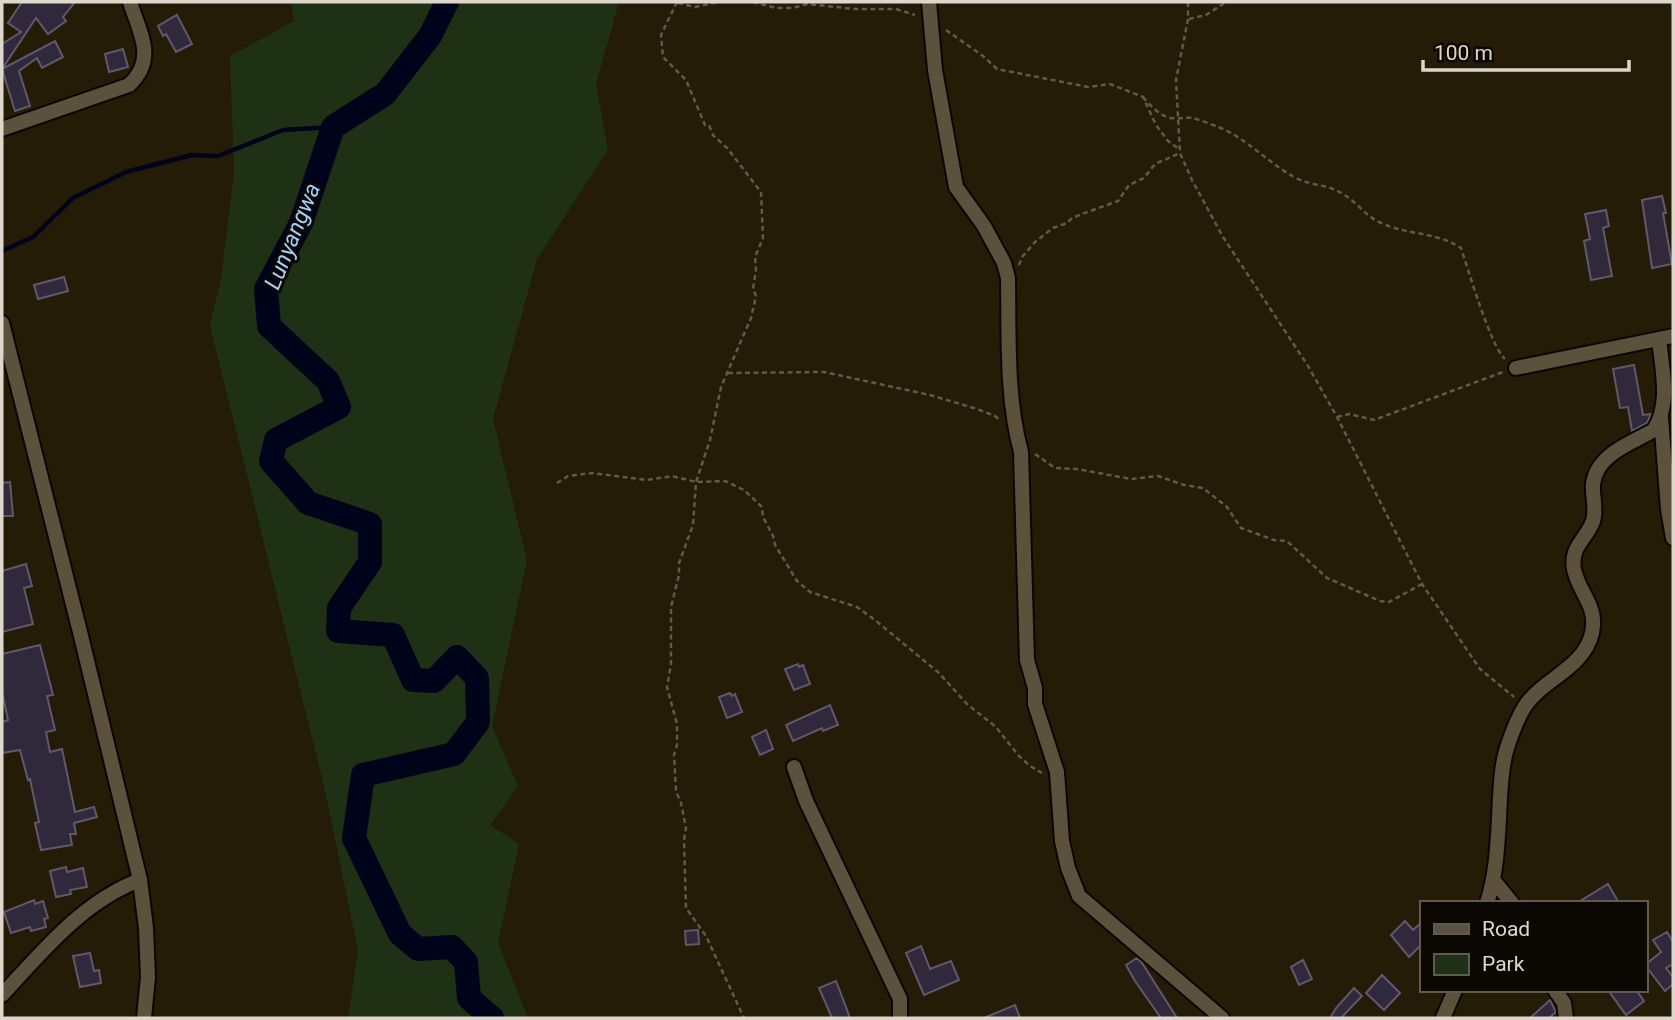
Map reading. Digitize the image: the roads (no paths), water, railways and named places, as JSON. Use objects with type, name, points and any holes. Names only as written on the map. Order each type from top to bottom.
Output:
[{"type":"street","points":[[2,129],[128,85],[139,75],[145,64],[145,53],[130,2]]},
{"type":"street","points":[[929,2],[935,70],[957,187],[984,226],[1004,263],[1008,278],[1012,395],[1021,452],[1027,660],[1035,688],[1035,704],[1051,750],[1059,786],[1062,841],[1068,868],[1079,896],[1222,1018]]},
{"type":"street","points":[[2,323],[6,353],[140,880],[148,977],[144,1018]]},
{"type":"street","points":[[1516,368],[1666,337],[1665,395],[1661,416],[1668,509],[1673,538]]},
{"type":"street","points":[[1488,901],[1494,881],[1501,782],[1507,747],[1525,706],[1584,652],[1592,636],[1592,607],[1576,582],[1573,564],[1581,538],[1593,520],[1593,485],[1597,469],[1605,459],[1654,430],[1661,416]]},
{"type":"street","points":[[794,767],[806,801],[900,999],[900,1018]]},
{"type":"street","points":[[4,988],[84,911],[121,887],[140,880]]},
{"type":"street","points":[[1494,881],[1510,901]]},
{"type":"street","points":[[1443,1018],[1454,992]]},
{"type":"street","points":[[1556,992],[1563,1003],[1566,1018]]},
{"type":"waterway","name":"Lunyangwa","points":[[447,2],[430,36],[385,94],[333,127],[301,223],[266,289],[269,326],[328,381],[339,407],[276,440],[271,461],[308,503],[370,524],[370,562],[339,608],[338,631],[393,635],[413,680],[434,681],[457,657],[477,678],[478,722],[454,754],[363,775],[354,838],[400,934],[418,949],[452,947],[466,962],[469,998],[492,1018]]},
{"type":"waterway","points":[[2,251],[33,237],[73,198],[126,172],[192,155],[218,156],[283,130],[333,127]]}]
